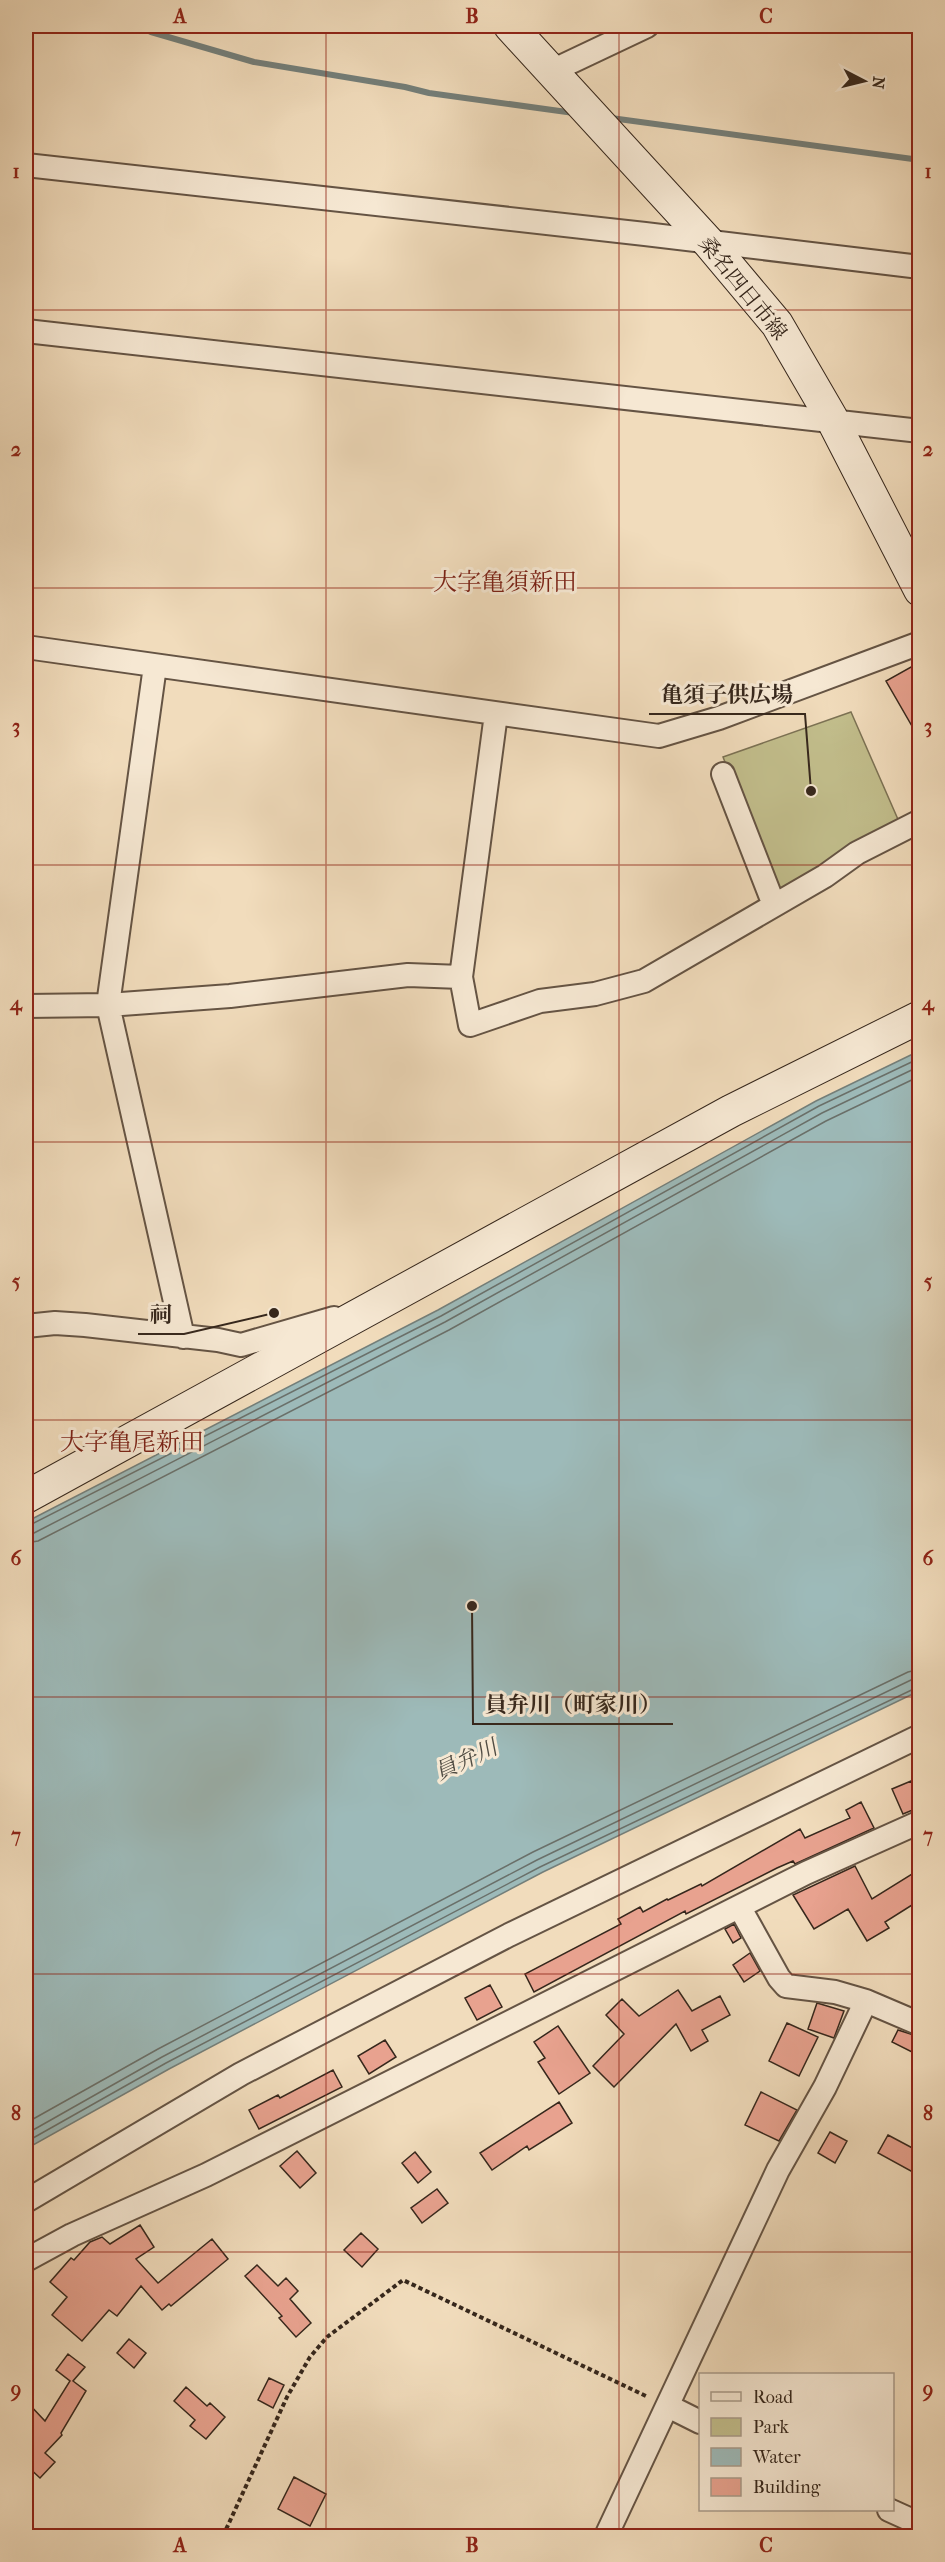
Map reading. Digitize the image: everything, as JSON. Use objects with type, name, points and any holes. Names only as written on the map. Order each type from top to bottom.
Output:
[{"type":"street","name":"桑名四日市線","points":[[510,26],[709,243],[777,324],[834,422],[920,590]]},
{"type":"street","points":[[552,71],[647,26]]},
{"type":"street","points":[[26,165],[920,267]]},
{"type":"street","points":[[26,331],[920,431]]},
{"type":"street","points":[[26,647],[659,736],[719,718],[920,643]]},
{"type":"street","points":[[155,666],[108,1005],[183,1337]]},
{"type":"street","points":[[496,714],[461,977],[470,1025],[540,1000],[596,994],[644,981],[825,876],[857,853],[920,821]]},
{"type":"street","points":[[723,774],[774,905]]},
{"type":"street","points":[[26,1006],[108,1005],[241,995],[408,975],[461,977]]},
{"type":"street","points":[[26,1497],[731,1110],[920,1017]]},
{"type":"street","points":[[26,1326],[55,1323],[86,1325],[218,1340],[241,1345],[364,1310]]},
{"type":"street","points":[[26,2201],[241,2074],[509,1935],[920,1736]]},
{"type":"street","points":[[26,2260],[72,2235],[206,2175],[806,1873],[920,1822]]},
{"type":"street","points":[[740,1908],[779,1978],[786,1986],[835,1992],[866,2001],[920,2024]]},
{"type":"street","points":[[606,2536],[778,2169],[825,2087],[866,2001]]},
{"type":"street","points":[[668,2406],[699,2422]]},
{"type":"street","points":[[891,2511],[920,2524]]},
{"type":"path","points":[[223,2536],[287,2397],[310,2357],[327,2337],[402,2280],[668,2406]]},
{"type":"green space","points":[[851,712],[900,824],[787,891],[774,886],[723,757]]},
{"type":"water","name":"員弁川","points":[[919,1051],[919,1691],[543,1872],[169,2069],[26,2149],[26,1522],[438,1310],[816,1101]]},
{"type":"building","points":[[920,662],[920,740],[886,681]]},
{"type":"building","points":[[911,1781],[920,1800],[920,1807],[903,1814],[892,1789]]},
{"type":"building","points":[[861,1802],[874,1828],[795,1864],[793,1861],[777,1868],[686,1914],[685,1911],[534,1992],[525,1974],[621,1924],[618,1919],[640,1907],[643,1912],[701,1884],[702,1886],[800,1829],[805,1838],[850,1818],[846,1810]]},
{"type":"building","points":[[855,1866],[872,1899],[920,1869],[920,1900],[885,1922],[889,1928],[867,1941],[848,1909],[814,1929],[793,1895]]},
{"type":"building","points":[[734,1924],[741,1938],[733,1943],[725,1929]]},
{"type":"building","points":[[750,1953],[760,1971],[744,1982],[733,1965]]},
{"type":"building","points":[[490,1985],[502,2007],[477,2020],[465,1998]]},
{"type":"building","points":[[678,1990],[692,2011],[720,1996],[730,2015],[702,2030],[708,2041],[691,2051],[676,2024],[614,2087],[593,2066],[624,2034],[606,2015],[622,1999],[639,2016]]},
{"type":"building","points":[[817,2003],[844,2011],[834,2038],[808,2029]]},
{"type":"building","points":[[787,2023],[818,2037],[799,2076],[769,2061]]},
{"type":"building","points":[[558,2026],[590,2073],[559,2094],[538,2062],[545,2058],[534,2042]]},
{"type":"building","points":[[898,2030],[920,2037],[920,2056],[892,2042]]},
{"type":"building","points":[[385,2040],[396,2057],[369,2074],[358,2056]]},
{"type":"building","points":[[333,2070],[342,2087],[259,2129],[249,2110],[278,2095],[280,2098]]},
{"type":"building","points":[[761,2092],[797,2110],[779,2141],[745,2125]]},
{"type":"building","points":[[559,2102],[572,2123],[529,2150],[527,2146],[492,2170],[480,2153]]},
{"type":"building","points":[[830,2132],[847,2141],[835,2163],[818,2153]]},
{"type":"building","points":[[888,2135],[920,2152],[920,2176],[878,2153]]},
{"type":"building","points":[[297,2151],[316,2173],[300,2188],[280,2166]]},
{"type":"building","points":[[415,2152],[431,2172],[418,2183],[402,2163]]},
{"type":"building","points":[[437,2189],[448,2203],[422,2223],[411,2208]]},
{"type":"building","points":[[140,2225],[154,2247],[136,2259],[158,2283],[212,2239],[228,2259],[171,2306],[169,2304],[162,2310],[141,2286],[117,2316],[109,2310],[82,2341],[52,2315],[67,2297],[50,2282],[71,2258],[74,2260],[90,2242],[102,2237],[110,2244]]},
{"type":"building","points":[[361,2233],[378,2249],[362,2267],[344,2250]]},
{"type":"building","points":[[257,2265],[278,2286],[286,2278],[298,2291],[290,2299],[311,2323],[296,2337],[279,2318],[282,2316],[245,2276]]},
{"type":"building","points":[[129,2339],[146,2353],[134,2368],[117,2353]]},
{"type":"building","points":[[68,2354],[85,2367],[73,2381],[86,2391],[61,2433],[62,2435],[45,2453],[55,2462],[40,2478],[26,2465],[26,2401],[45,2421],[70,2381],[56,2370]]},
{"type":"building","points":[[269,2378],[284,2385],[273,2408],[258,2400]]},
{"type":"building","points":[[186,2387],[207,2406],[210,2403],[225,2417],[206,2439],[190,2426],[195,2420],[174,2401]]},
{"type":"building","points":[[294,2477],[326,2494],[310,2526],[278,2509]]},
{"type":"waterway","points":[[138,26],[151,32],[254,62],[429,93],[574,113]]},
{"type":"waterway","points":[[611,118],[920,160]]},
{"type":"place","name":"亀須子供広場","points":[[811,791]]},
{"type":"place","name":"祠","points":[[274,1313]]},
{"type":"place","name":"員弁川（町家川）","points":[[472,1606]]},
{"type":"district","name":"大字亀須新田","points":[[505,582]]},
{"type":"district","name":"大字亀尾新田","points":[[132,1442]]}]
